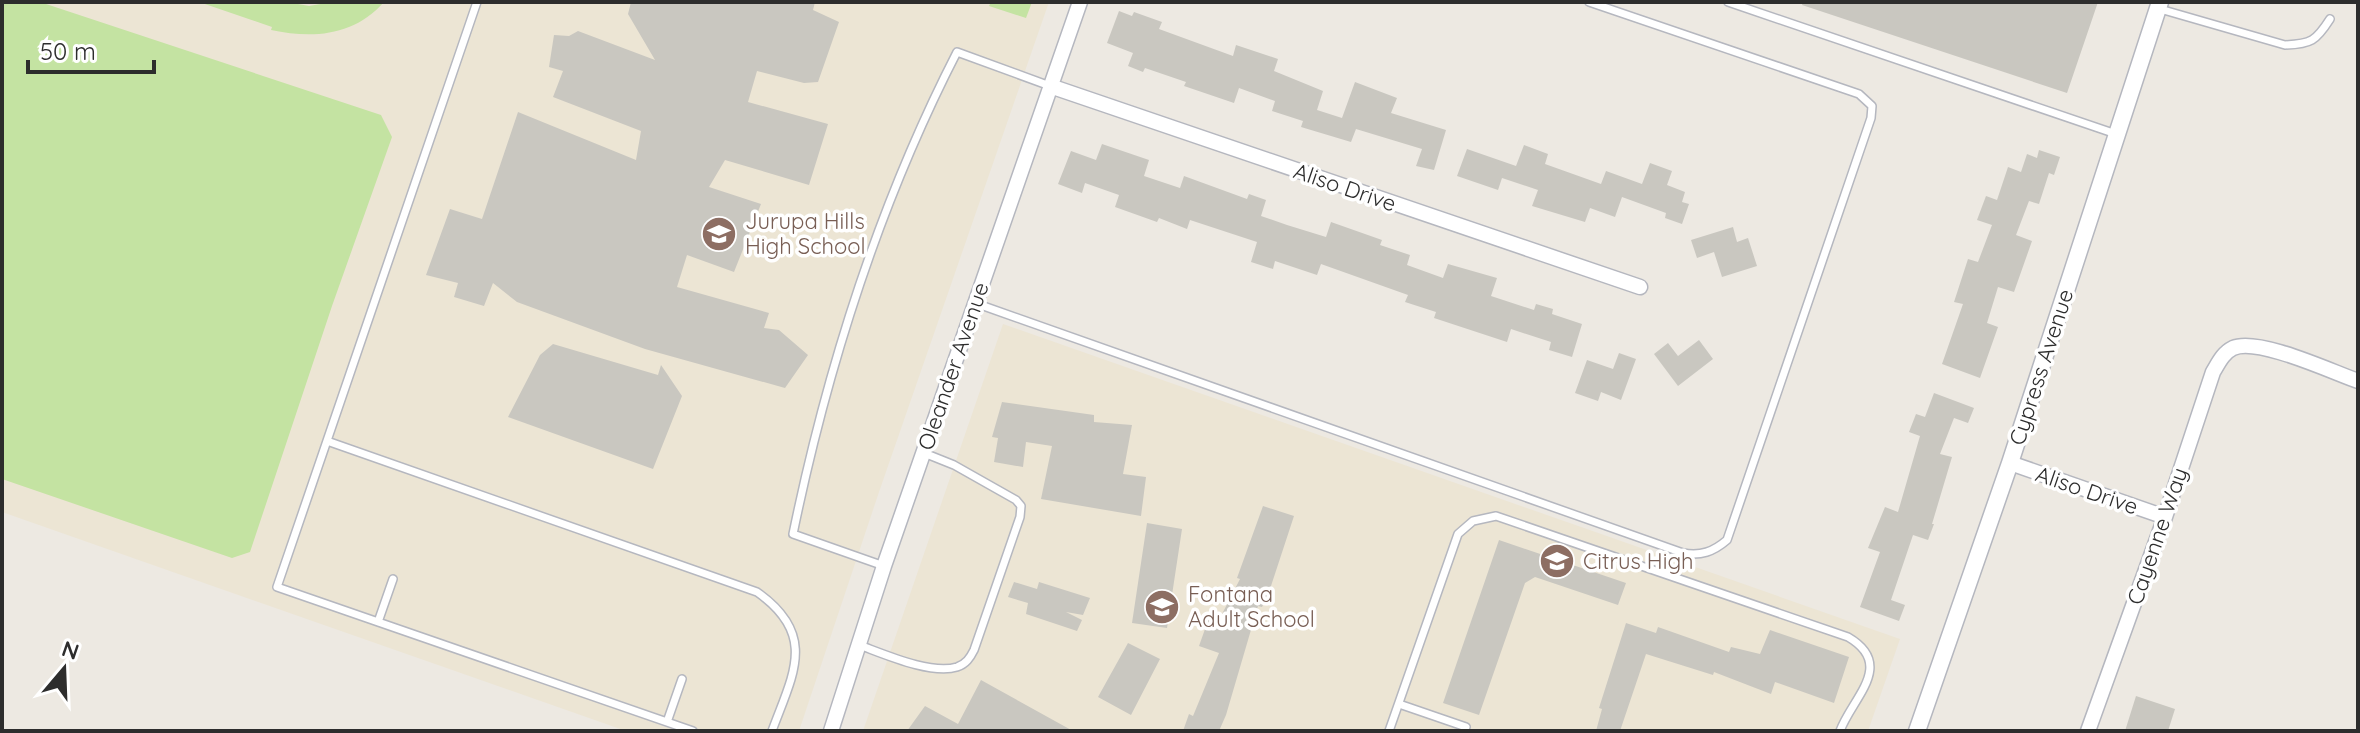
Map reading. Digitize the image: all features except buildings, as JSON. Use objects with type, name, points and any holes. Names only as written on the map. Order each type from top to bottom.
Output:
[{"type":"street","name":"Oleander Avenue","points":[[831,731],[884,566],[1080,2]]},
{"type":"street","name":"Cypress Avenue","points":[[1917,731],[2010,463],[2159,5]]},
{"type":"street","name":"Aliso Drive","points":[[1050,86],[1640,287]]},
{"type":"street","name":"Cayenne Way","points":[[2088,731],[2213,372],[2222,356],[2234,347],[2248,345],[2268,349],[2358,381]]},
{"type":"street","name":"Aliso Drive","points":[[2010,463],[2165,517]]},
{"type":"lane","points":[[477,2],[277,587],[693,731]]},
{"type":"lane","points":[[975,303],[1683,553],[1696,555],[1709,552],[1727,540],[1871,118],[1872,106],[1859,94],[1589,2]]},
{"type":"lane","points":[[1728,2],[2117,134]]},
{"type":"lane","points":[[2159,5],[2285,45],[2303,44],[2318,37],[2330,19]]},
{"type":"lane","points":[[884,566],[793,534],[818,427],[855,301],[909,157],[957,52],[1050,86]]},
{"type":"lane","points":[[327,441],[757,592],[782,615],[791,628],[796,645],[793,675],[772,731]]},
{"type":"lane","points":[[859,645],[905,661],[934,667],[953,668],[968,661],[1020,517],[1021,506],[1016,500],[954,465],[923,453]]},
{"type":"lane","points":[[1389,731],[1458,534],[1473,521],[1496,516],[1858,643],[1870,667],[1869,680],[1865,691],[1850,708],[1840,731]]},
{"type":"lane","points":[[378,622],[393,579]]},
{"type":"lane","points":[[667,722],[682,679]]},
{"type":"lane","points":[[1399,704],[1466,727]]},
{"type":"shaded area","name":"Jurupa Hills High School","points":[[2,2],[1049,2],[799,731],[626,731],[2,512]]},
{"type":"shaded area","name":"Fontana Adult School","points":[[1003,324],[1900,639],[1868,731],[863,731]]},
{"type":"green space","points":[[2,2],[40,2],[381,115],[392,137],[250,552],[232,558],[2,479]]},
{"type":"green space","points":[[199,2],[287,2],[309,6],[332,2],[384,2],[360,22],[346,28],[302,34],[271,30],[272,27]]},
{"type":"green space","points":[[991,2],[1032,2],[1026,18],[989,6]]},
{"type":"place","name":"Jurupa Hills High School","points":[[719,234]]},
{"type":"place","name":"Citrus High","points":[[1557,561]]},
{"type":"place","name":"Fontana Adult School","points":[[1162,607]]}]
